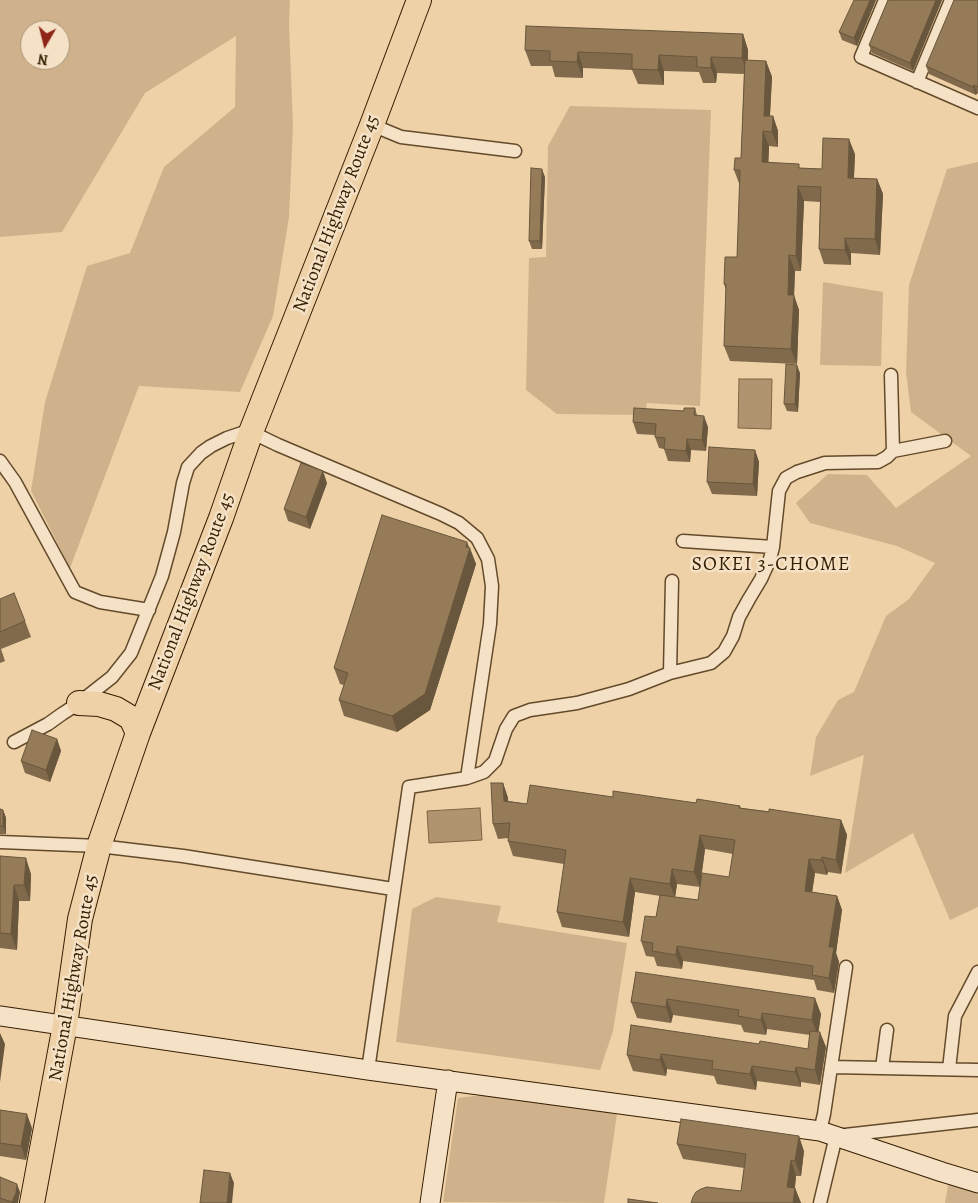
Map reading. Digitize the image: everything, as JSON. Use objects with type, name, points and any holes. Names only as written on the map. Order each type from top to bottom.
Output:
[{"type":"highway","name":"National Highway Route 45","points":[[32,1203],[64,1025],[80,919],[100,846],[138,733],[221,518],[251,432],[419,0]]},
{"type":"highway","points":[[79,703],[99,704],[116,709],[131,718],[138,733]]},
{"type":"street","points":[[885,0],[861,57],[917,82],[977,105]]},
{"type":"street","points":[[917,82],[951,0]]},
{"type":"street","points":[[372,124],[402,137],[515,151]]},
{"type":"street","points":[[890,375],[893,451]]},
{"type":"street","points":[[14,742],[48,724],[79,703],[112,677],[131,653],[162,576],[188,467],[201,453],[212,446],[227,438],[251,432],[441,514],[459,523],[477,538],[488,559],[492,586],[490,624],[467,778]]},
{"type":"street","points":[[368,1070],[409,787],[467,778],[484,772],[495,761],[506,729],[514,716],[530,710],[577,703],[605,696],[629,689],[670,672],[710,663],[724,652],[733,636],[739,617],[770,559],[779,491],[786,478],[797,472],[825,463],[878,462],[893,451],[945,441]]},
{"type":"street","points":[[0,461],[15,482],[75,592],[100,602],[149,610]]},
{"type":"street","points":[[683,541],[772,547]]},
{"type":"street","points":[[670,672],[672,582]]},
{"type":"street","points":[[0,842],[100,846],[183,856],[393,889]]},
{"type":"street","points":[[820,1203],[828,1133],[824,1114],[846,967]]},
{"type":"street","points":[[949,1069],[955,1016],[978,972]]},
{"type":"street","points":[[0,1016],[368,1070],[828,1133],[978,1183]]},
{"type":"street","points":[[882,1068],[887,1030]]},
{"type":"street","points":[[832,1067],[978,1070]]},
{"type":"street","points":[[430,1203],[448,1080]]},
{"type":"street","points":[[828,1133],[978,1120]]},
{"type":"shaded area","points":[[0,0],[290,0],[289,24],[293,126],[289,217],[273,316],[240,392],[139,386],[70,568],[31,491],[45,402],[87,266],[130,253],[164,167],[235,107],[236,36],[145,93],[62,232],[0,237]]},
{"type":"shaded area","points":[[570,106],[711,110],[700,406],[647,403],[645,415],[557,414],[526,390],[529,258],[546,257],[548,146]]},
{"type":"shaded area","points":[[978,162],[978,907],[950,920],[913,833],[845,873],[864,755],[810,776],[816,737],[838,700],[854,692],[886,616],[909,599],[935,563],[897,546],[810,523],[796,503],[828,474],[867,475],[896,508],[971,456],[911,412],[906,372],[909,285],[947,169]]},
{"type":"shaded area","points":[[823,282],[883,292],[881,366],[820,365]]},
{"type":"shaded area","points":[[739,379],[772,379],[771,429],[738,428]]},
{"type":"shaded area","points":[[480,808],[482,840],[429,843],[427,811]]},
{"type":"shaded area","points":[[436,897],[501,906],[497,922],[627,943],[613,1031],[600,1070],[396,1042],[412,909]]},
{"type":"shaded area","points":[[491,1094],[617,1114],[604,1203],[443,1202],[458,1098]]},
{"type":"shaded area","points":[[978,1171],[978,1203],[945,1203],[950,1174]]},
{"type":"building","points":[[854,0],[870,0],[854,38],[839,32]]},
{"type":"building","points":[[888,0],[936,0],[910,63],[869,45]]},
{"type":"building","points":[[954,0],[978,0],[978,87],[974,85],[973,87],[926,66]]},
{"type":"building","points":[[526,26],[743,34],[742,58],[711,57],[711,68],[697,67],[697,57],[659,55],[658,70],[632,69],[632,54],[578,52],[577,62],[550,61],[550,51],[525,50]]},
{"type":"building","points":[[745,60],[766,61],[764,116],[773,116],[772,132],[763,131],[762,162],[799,164],[799,168],[822,169],[823,138],[849,139],[848,178],[877,179],[875,239],[845,238],[845,250],[819,249],[821,187],[798,186],[796,256],[789,255],[788,295],[794,295],[791,349],[724,346],[725,257],[737,257],[740,170],[734,170],[735,158],[741,158]]},
{"type":"building","points":[[531,168],[542,169],[540,241],[529,241]]},
{"type":"building","points":[[786,364],[797,365],[795,404],[784,404]]},
{"type":"building","points":[[634,408],[684,411],[684,408],[695,408],[694,415],[704,416],[702,440],[687,439],[686,451],[664,449],[665,438],[655,437],[656,424],[633,422]]},
{"type":"building","points":[[709,447],[755,450],[753,484],[707,482]]},
{"type":"building","points":[[301,463],[323,471],[306,517],[284,509]]},
{"type":"building","points":[[382,515],[467,542],[466,547],[470,548],[425,694],[392,716],[339,700],[348,673],[334,668]]},
{"type":"building","points":[[14,593],[25,621],[0,632],[0,599]]},
{"type":"building","points":[[32,730],[57,739],[46,770],[21,761]]},
{"type":"building","points":[[491,783],[503,783],[504,801],[527,804],[530,785],[613,797],[613,791],[696,803],[697,799],[740,806],[739,808],[769,812],[769,809],[841,820],[836,860],[822,857],[822,860],[809,859],[805,891],[837,896],[829,947],[834,947],[829,978],[812,975],[813,966],[677,946],[676,955],[652,951],[653,943],[641,941],[645,916],[656,917],[660,895],[698,900],[702,873],[729,877],[735,840],[700,835],[694,872],[672,869],[670,884],[630,878],[623,922],[557,912],[566,850],[508,841],[510,823],[493,824]]},
{"type":"building","points":[[0,809],[3,810],[3,826],[0,826]]},
{"type":"building","points":[[0,856],[26,858],[24,885],[14,885],[11,934],[0,933]]},
{"type":"building","points":[[636,972],[815,998],[812,1020],[762,1013],[761,1020],[738,1016],[739,1010],[667,999],[666,1007],[631,1002]]},
{"type":"building","points":[[631,1025],[759,1044],[760,1041],[808,1049],[810,1031],[820,1032],[815,1070],[796,1067],[795,1072],[752,1066],[750,1074],[712,1069],[713,1061],[661,1054],[660,1060],[627,1055]]},
{"type":"building","points":[[0,1110],[27,1114],[21,1146],[0,1143]]},
{"type":"building","points":[[681,1119],[799,1136],[795,1161],[791,1160],[787,1187],[795,1188],[793,1203],[691,1203],[696,1192],[707,1187],[741,1191],[746,1154],[677,1144]]},
{"type":"building","points":[[204,1170],[230,1173],[227,1203],[200,1203]]},
{"type":"building","points":[[0,1177],[17,1184],[12,1202],[0,1198]]},
{"type":"building","points":[[628,1199],[658,1203],[628,1203]]},
{"type":"district","name":"SOKEI 3-CHOME","points":[[771,565]]}]
